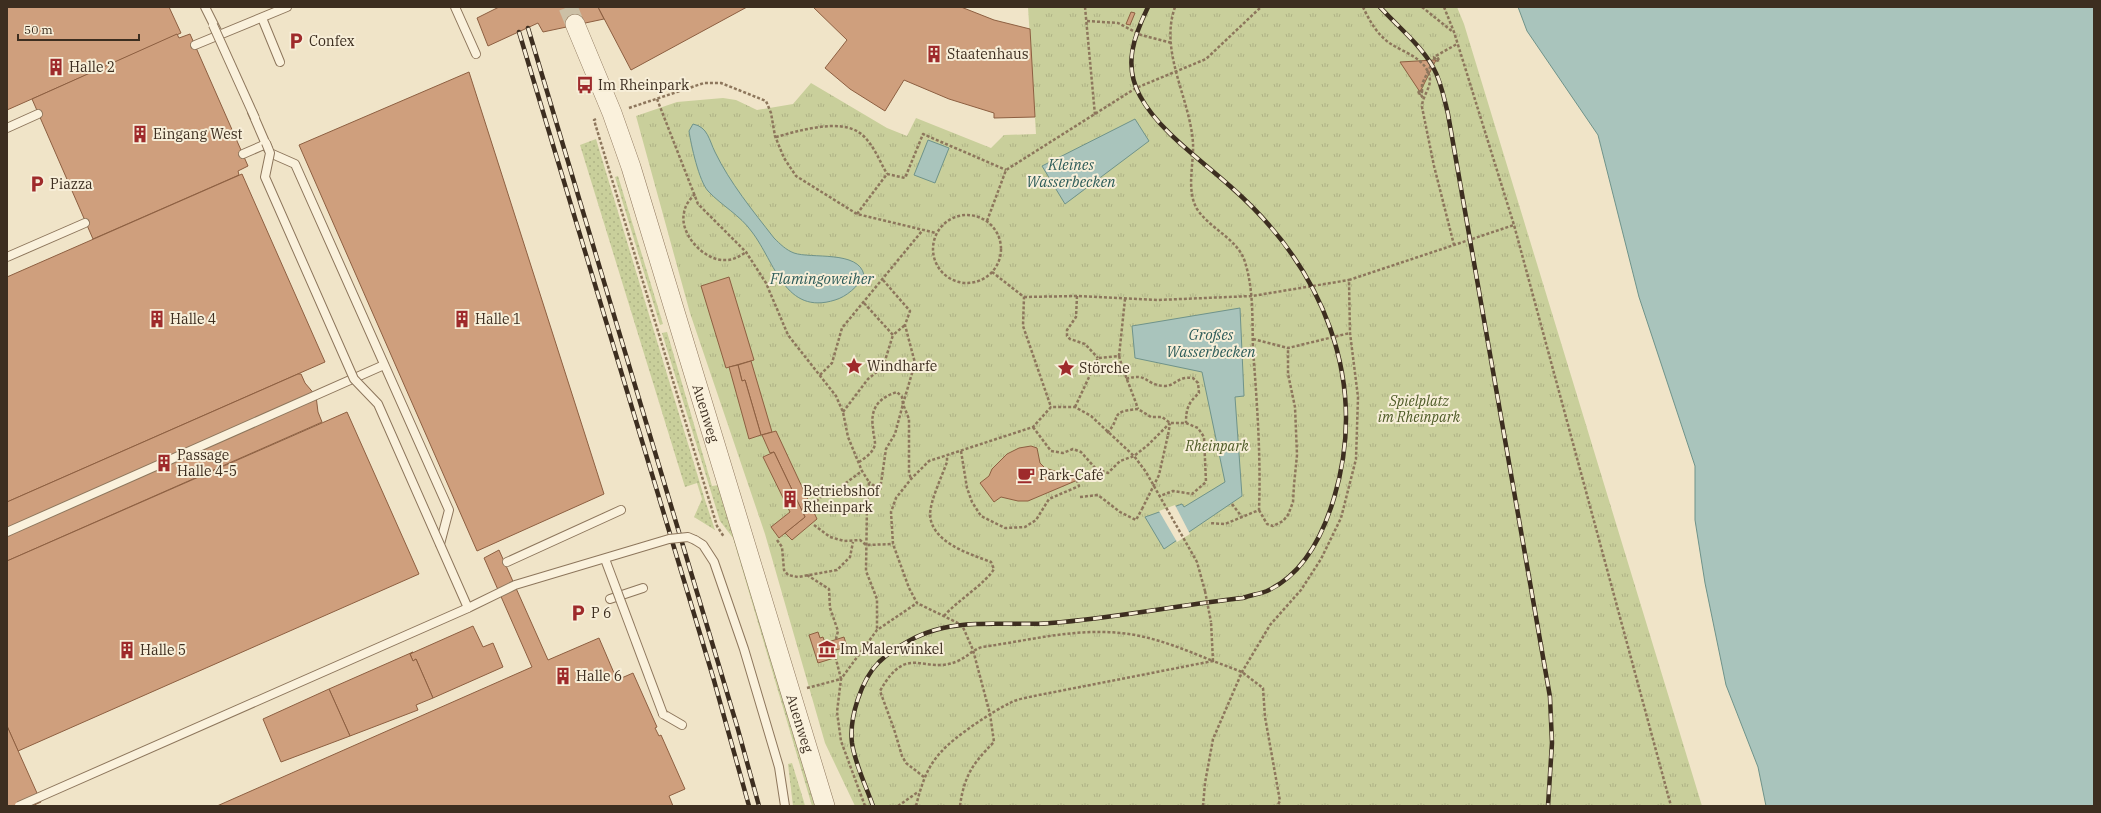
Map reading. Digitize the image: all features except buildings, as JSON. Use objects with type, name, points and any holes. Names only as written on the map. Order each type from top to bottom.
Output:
[{"type":"street","name":"Auenweg","points":[[575,24],[612,113],[631,167],[792,693],[824,806]]},
{"type":"lane","points":[[205,7],[270,153],[266,177],[354,379],[376,402],[468,608]]},
{"type":"lane","points":[[19,806],[468,608],[376,402],[354,379],[265,177],[270,153],[205,7]]},
{"type":"lane","points":[[195,45],[287,7]]},
{"type":"lane","points":[[455,7],[476,54]]},
{"type":"lane","points":[[262,18],[280,62]]},
{"type":"lane","points":[[7,128],[38,114]]},
{"type":"lane","points":[[243,154],[266,144]]},
{"type":"lane","points":[[270,153],[295,164],[449,510],[440,544]]},
{"type":"lane","points":[[7,257],[85,223]]},
{"type":"lane","points":[[7,532],[384,365]]},
{"type":"lane","points":[[507,562],[621,510]]},
{"type":"lane","points":[[142,752],[468,608],[516,585],[675,538],[688,537],[703,545],[714,562],[744,649],[779,767],[785,806]]},
{"type":"lane","points":[[606,559],[663,714],[682,725]]},
{"type":"lane","points":[[610,600],[643,588]]},
{"type":"path","points":[[1085,7],[1095,115]]},
{"type":"path","points":[[1175,7],[1171,24],[1172,43],[1176,71],[1192,135],[1193,200],[1205,218],[1229,240],[1245,261],[1252,296],[1258,437],[1259,510],[1267,524],[1274,526],[1283,521],[1288,515],[1293,502],[1297,455],[1294,407],[1288,374],[1288,348]]},
{"type":"path","points":[[987,221],[1006,170],[1136,88],[1206,59],[1261,7]]},
{"type":"path","points":[[1363,7],[1380,34],[1390,44],[1415,56],[1420,61],[1429,77],[1430,82],[1423,98]]},
{"type":"path","points":[[1422,7],[1454,32]]},
{"type":"path","points":[[1444,7],[1454,32],[1514,225],[1671,805]]},
{"type":"path","points":[[1087,21],[1118,23],[1142,35],[1172,43]]},
{"type":"path","points":[[1454,245],[1425,124],[1422,107],[1423,98],[1421,94],[1423,92],[1422,91],[1420,90],[1418,92],[1420,94],[1422,92],[1423,91],[1421,89],[1423,79],[1434,58],[1438,57],[1439,60],[1436,61],[1434,59],[1434,58],[1434,57],[1457,44]]},
{"type":"path","points":[[612,113],[704,83],[721,83],[766,101],[771,113],[776,137],[784,158],[796,176],[858,214],[936,234]]},
{"type":"path","points":[[657,99],[698,204],[746,252],[766,283],[788,335],[836,396],[843,412],[848,437],[862,471],[869,482],[880,490],[886,449],[895,434],[915,363],[905,325]]},
{"type":"path","points":[[776,137],[799,130],[820,127],[854,130],[860,134],[873,148],[887,174],[905,178],[923,134],[1006,170]]},
{"type":"path","points":[[858,214],[887,174]]},
{"type":"path","points":[[695,194],[689,200],[684,213],[684,224],[689,236],[697,247],[709,256],[725,261],[737,258],[746,252]]},
{"type":"path","points":[[964,215],[976,216],[987,221],[995,229],[1000,246],[998,263],[992,272],[982,280],[970,284],[958,283],[947,278],[938,269],[933,258],[932,245],[936,234],[943,224],[953,218],[964,215]]},
{"type":"path","points":[[992,272],[1024,297],[1077,296],[1158,300],[1252,296],[1349,280],[1514,225]]},
{"type":"path","points":[[820,375],[832,363],[842,328],[922,231]]},
{"type":"path","points":[[843,412],[868,379],[883,367],[893,335],[905,325],[910,311],[883,280]]},
{"type":"path","points":[[1203,806],[1205,783],[1213,739],[1242,672],[1270,625],[1301,590],[1321,559],[1341,518],[1356,459],[1358,397],[1350,333],[1349,280]]},
{"type":"path","points":[[1077,296],[1076,317],[1067,330],[1067,336],[1070,339],[1085,344],[1098,358]]},
{"type":"path","points":[[1024,297],[1022,326],[1051,407]]},
{"type":"path","points":[[1125,299],[1119,356],[1138,409],[1151,417],[1162,417],[1170,423],[1186,423],[1198,428],[1204,437],[1206,482],[1192,494],[1174,491],[1160,496]]},
{"type":"path","points":[[864,302],[893,335]]},
{"type":"path","points":[[1253,339],[1288,348],[1350,333]]},
{"type":"path","points":[[1098,358],[1119,356]]},
{"type":"path","points":[[1075,407],[1098,358]]},
{"type":"path","points":[[1126,379],[1137,376],[1145,378],[1151,384],[1164,386],[1172,385],[1184,377],[1193,378],[1198,383],[1199,393],[1190,401],[1186,408],[1186,423]]},
{"type":"path","points":[[858,462],[872,451],[875,444],[872,414],[878,402],[897,392],[902,397],[903,404],[910,419],[909,473],[911,479]]},
{"type":"path","points":[[960,806],[962,788],[968,772],[978,758],[994,742],[990,714],[973,650],[962,625],[917,603],[909,588],[892,544],[891,512],[896,498],[911,479],[929,461],[1033,427],[1051,407],[1075,407],[1091,416],[1107,433],[1134,456],[1146,472],[1201,572],[1211,622],[1213,661]]},
{"type":"path","points":[[1107,433],[1113,427],[1115,416],[1119,412],[1138,409]]},
{"type":"path","points":[[1033,427],[1051,451],[1063,453],[1074,449],[1081,452],[1096,469],[1108,473],[1120,461],[1134,456],[1148,445],[1170,423]]},
{"type":"path","points":[[1080,497],[1098,495],[1120,512],[1136,520],[1159,475],[1170,423]]},
{"type":"path","points":[[961,451],[967,488],[972,502],[981,516],[1005,528],[1026,527],[1036,520],[1049,499],[1079,486],[1077,480]]},
{"type":"path","points":[[944,616],[956,603],[990,576],[994,569],[991,562],[946,542],[934,526],[930,516],[947,462],[947,456]]},
{"type":"path","points":[[813,505],[824,494],[835,491],[862,471]]},
{"type":"path","points":[[869,482],[866,504],[866,571],[877,599],[877,630]]},
{"type":"path","points":[[1232,504],[1242,517]]},
{"type":"path","points":[[1209,523],[1225,524],[1259,510]]},
{"type":"path","points":[[814,525],[830,537],[853,542],[860,540],[866,545],[892,544]]},
{"type":"path","points":[[777,540],[782,547],[782,565],[784,570],[793,577],[830,573],[837,570],[850,557],[853,542]]},
{"type":"path","points":[[806,575],[829,589],[830,608],[838,631],[836,639]]},
{"type":"path","points":[[792,693],[841,679],[877,630],[917,603]]},
{"type":"path","points":[[924,777],[906,763],[902,756],[880,691],[892,673],[904,665],[913,662],[937,665],[958,661],[973,650],[1061,635],[1121,633],[1150,638],[1242,672],[1262,688],[1265,717],[1281,806]]},
{"type":"path","points":[[834,651],[841,679],[837,712],[841,741],[865,806]]},
{"type":"path","points":[[916,806],[918,792],[924,777],[942,751],[990,714],[1011,702],[1034,696],[1213,661]]},
{"type":"path","points":[[898,806],[918,792]]},
{"type":"path","points":[[1277,806],[1280,801]]},
{"type":"green space","name":"Rheinpark","points":[[1028,7],[1457,7],[1464,24],[1702,806],[855,806],[825,743],[765,534],[690,313],[636,116],[677,102],[723,98],[736,100],[757,110],[793,104],[811,83],[887,128],[907,136],[916,118],[991,148],[1004,135],[1036,134]]},
{"type":"green space","points":[[596,139],[715,530],[694,517],[702,499],[697,483],[685,487],[580,145]]},
{"type":"green space","points":[[618,176],[663,324],[660,325],[615,177]]},
{"type":"green space","points":[[667,332],[712,486],[719,485],[815,806],[812,806],[733,538],[720,521],[662,333]]},
{"type":"green space","points":[[792,763],[805,806],[793,806],[788,764]]},
{"type":"water","points":[[1518,7],[2094,7],[2094,806],[1766,806],[1758,767],[1726,685],[1705,583],[1695,520],[1695,466],[1639,297],[1598,135],[1527,31]]},
{"type":"water","name":"Kleines Wasserbecken","points":[[1135,119],[1149,141],[1065,204],[1042,166]]},
{"type":"water","name":"Flamingoweiher","points":[[693,124],[705,131],[721,163],[742,196],[781,245],[794,253],[802,255],[834,257],[853,262],[860,267],[864,275],[856,287],[839,299],[818,303],[804,300],[793,293],[783,283],[752,232],[713,196],[705,186],[696,162],[690,137],[689,131]]},
{"type":"water","points":[[928,140],[949,148],[935,183],[914,175]]},
{"type":"water","name":"Großes Wasserbecken","points":[[1240,308],[1244,396],[1235,397],[1242,496],[1164,549],[1145,517],[1182,504],[1184,507],[1225,482],[1202,372],[1135,358],[1132,326]]},
{"type":"pier","points":[[1175,505],[1190,534],[1177,542],[1159,511]]},
{"type":"tunnel","points":[[568,7],[575,24]]},
{"type":"railway","points":[[873,806],[853,751],[852,722],[854,711],[867,679],[879,662],[886,656],[917,637],[943,628],[970,624],[1037,624],[1075,621],[1243,598],[1267,591],[1280,584],[1302,564],[1318,539],[1334,498],[1344,453],[1346,410],[1341,368],[1330,327],[1313,288],[1290,252],[1263,218],[1231,187],[1169,133],[1148,109],[1140,96],[1132,73],[1131,62],[1132,51],[1138,29],[1148,7]]},
{"type":"railway","points":[[1380,7],[1415,43],[1428,59],[1438,78],[1448,114],[1550,697],[1552,743],[1548,806]]},
{"type":"railway","points":[[528,28],[737,726],[759,806]]},
{"type":"railway","points":[[519,32],[713,677],[749,806]]},
{"type":"place","name":"Confex","points":[[296,41]]},
{"type":"place","name":"Staatenhaus","points":[[934,54]]},
{"type":"place","name":"Halle 2","points":[[56,67]]},
{"type":"place","name":"Im Rheinpark","points":[[585,85]]},
{"type":"place","name":"Eingang West","points":[[140,134]]},
{"type":"place","name":"Piazza","points":[[37,184]]},
{"type":"place","name":"Halle 4","points":[[157,319]]},
{"type":"place","name":"Halle 1","points":[[462,319]]},
{"type":"place","name":"Windharfe","points":[[854,366]]},
{"type":"place","name":"Störche","points":[[1066,368]]},
{"type":"place","name":"Passage Halle 4-5","points":[[164,463]]},
{"type":"place","name":"Park-Café","points":[[1026,475]]},
{"type":"place","name":"Betriebshof Rheinpark","points":[[790,499]]},
{"type":"place","name":"P 6","points":[[578,613]]},
{"type":"place","name":"Im Malerwinkel","points":[[827,649]]},
{"type":"place","name":"Halle 5","points":[[127,650]]},
{"type":"place","name":"Halle 6","points":[[563,676]]},
{"type":"park label","name":"Spielplatz im Rheinpark","points":[[1419,410]]}]
